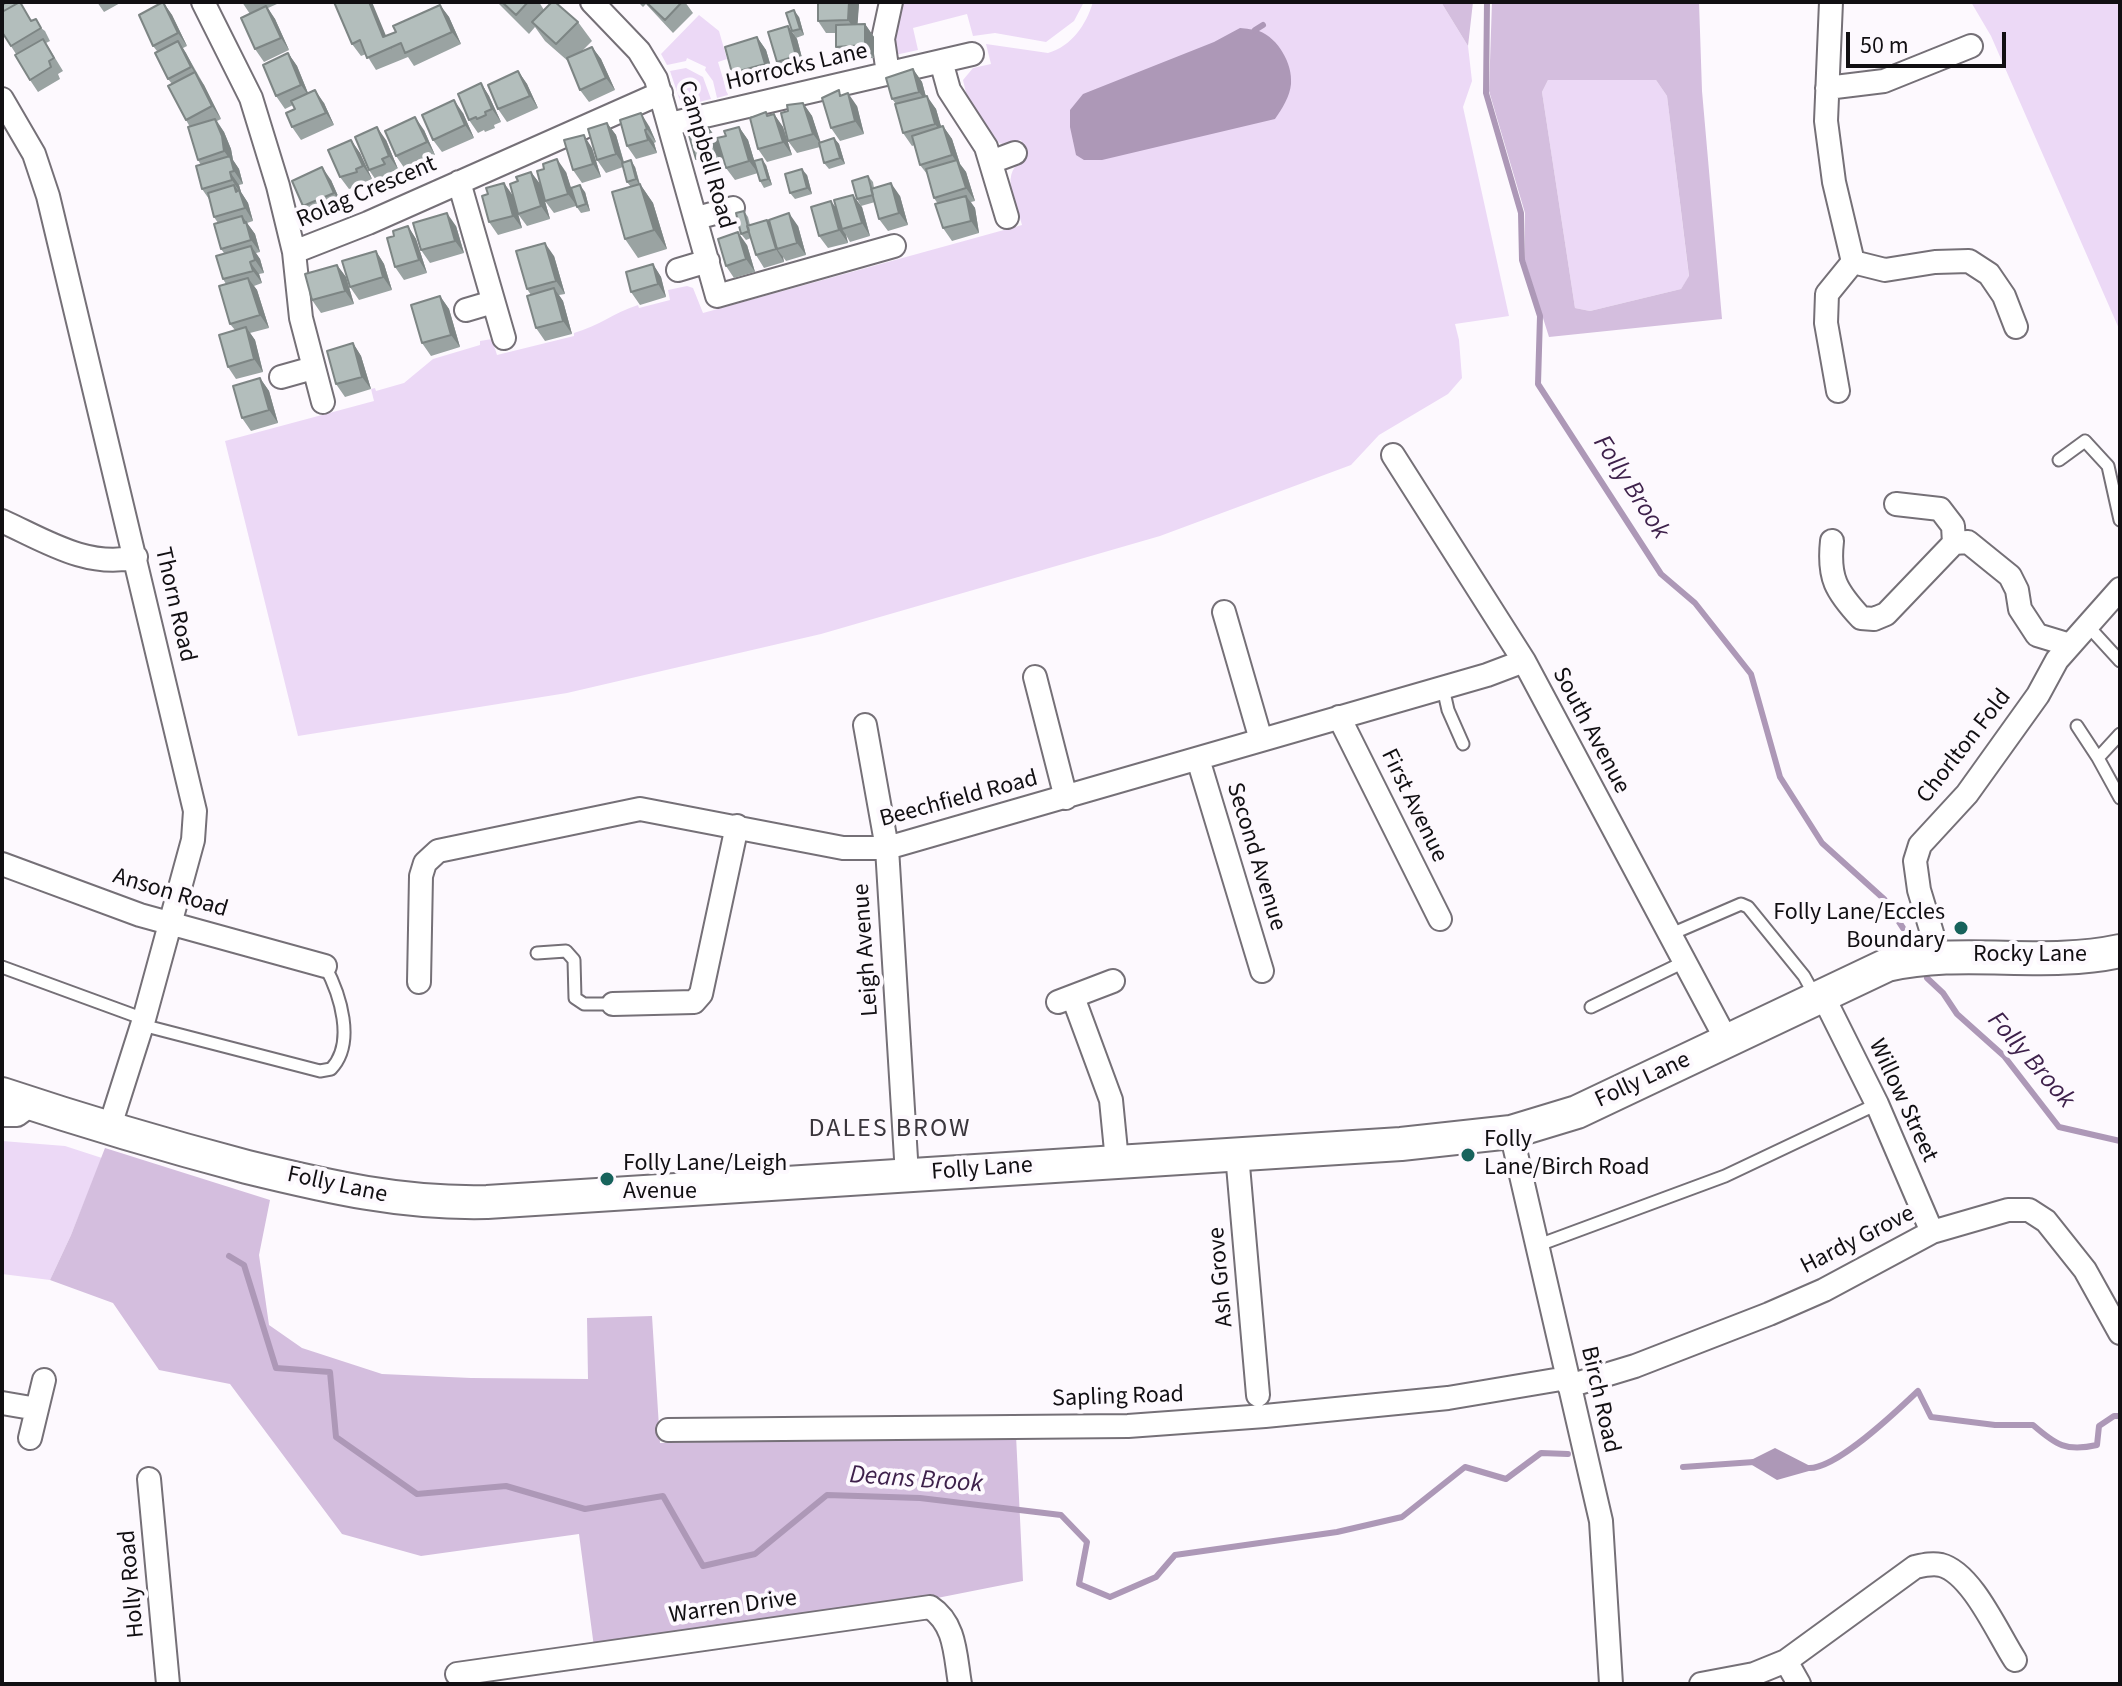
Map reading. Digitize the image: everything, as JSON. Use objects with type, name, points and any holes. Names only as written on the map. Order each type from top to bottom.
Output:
[{"type":"main road","name":"Rocky Lane","points":[[1939,956],[2069,959],[2120,951]]},
{"type":"main road","name":"Folly Lane","points":[[2,1094],[109,1129],[351,1192],[439,1202],[487,1202],[1426,1142],[1511,1132],[1577,1112],[1818,995],[1887,965],[1939,956]]},
{"type":"street","name":"Rolag Crescent","points":[[203,2],[251,98],[294,252],[661,93]]},
{"type":"street","name":"Campbell Road","points":[[592,2],[649,64],[661,93],[717,296],[894,246]]},
{"type":"street","name":"Horrocks Lane","points":[[888,74],[883,39],[891,2]]},
{"type":"street","points":[[1831,2],[1827,88],[1829,150],[1853,262]]},
{"type":"street","points":[[1827,88],[1884,81],[1971,46]]},
{"type":"street","name":"Horrocks Lane","points":[[670,124],[972,54]]},
{"type":"street","points":[[941,61],[949,90],[986,147],[1007,217]]},
{"type":"street","name":"Thorn Road","points":[[2,99],[34,154],[43,179],[195,811],[193,840],[143,1022],[109,1129]]},
{"type":"street","points":[[991,162],[1015,153]]},
{"type":"street","points":[[459,182],[504,338]]},
{"type":"street","points":[[697,218],[733,208]]},
{"type":"street","points":[[294,252],[299,307],[323,402]]},
{"type":"street","points":[[678,270],[708,261]]},
{"type":"street","points":[[1853,262],[1885,270],[1935,262],[1969,261],[1989,274],[2004,296],[2016,327]]},
{"type":"street","points":[[1838,391],[1826,323],[1827,294],[1853,262]]},
{"type":"street","points":[[466,310],[493,302]]},
{"type":"street","points":[[281,377],[313,368]]},
{"type":"street","name":"South Avenue","points":[[1393,455],[1524,661],[1727,1041]]},
{"type":"street","points":[[1896,504],[1940,509],[1953,526],[1954,543]]},
{"type":"street","points":[[2,521],[89,558],[112,561],[136,557]]},
{"type":"street","points":[[1832,541],[1829,564],[1833,583],[1861,618],[1874,619],[1886,614],[1954,543],[1968,542],[2010,576],[2017,590],[2020,609],[2037,635],[2070,645]]},
{"type":"street","name":"Chorlton Fold","points":[[1939,956],[1919,890],[1915,861],[1920,845],[1967,794],[2038,695],[2057,660],[2120,589]]},
{"type":"street","points":[[1224,612],[1261,740]]},
{"type":"street","name":"Beechfield Road","points":[[419,982],[421,876],[425,863],[438,851],[640,809],[843,848],[887,848],[1443,688],[1524,661]]},
{"type":"street","points":[[1035,677],[1066,798]]},
{"type":"street","name":"First Avenue","points":[[1339,717],[1440,919]]},
{"type":"street","name":"Leigh Avenue","points":[[865,725],[887,848],[907,1175]]},
{"type":"street","name":"Second Avenue","points":[[1198,759],[1262,971]]},
{"type":"street","points":[[613,1004],[694,1002],[701,994],[737,826]]},
{"type":"street","name":"Anson Road","points":[[2,864],[169,923],[325,966]]},
{"type":"street","points":[[1113,981],[1065,999],[1111,1100],[1117,1161]]},
{"type":"street","name":"Willow Street","points":[[1818,995],[1877,1104],[1932,1232]]},
{"type":"street","points":[[2,1115],[17,1115],[32,1104]]},
{"type":"street","name":"Birch Road","points":[[1511,1132],[1601,1521],[1611,1684]]},
{"type":"street","name":"Ash Grove","points":[[1237,1154],[1258,1395]]},
{"type":"street","name":"Hardy Grove","points":[[1568,1382],[1635,1366],[1769,1314],[1824,1290],[1932,1232],[2008,1210],[2029,1210],[2046,1221],[2065,1243],[2104,1301],[2120,1333]]},
{"type":"street","points":[[30,1438],[44,1380]]},
{"type":"street","name":"Sapling Road","points":[[668,1430],[1128,1426],[1448,1398],[1568,1382]]},
{"type":"street","points":[[2,1403],[37,1409]]},
{"type":"street","name":"Holly Road","points":[[149,1479],[168,1684]]},
{"type":"street","points":[[1701,1684],[1754,1674],[1786,1661],[1915,1567],[1931,1564],[1944,1566],[1960,1575],[1972,1589],[2015,1660]]},
{"type":"street","name":"Warren Drive","points":[[457,1674],[930,1607],[944,1616],[952,1633],[960,1684]]},
{"type":"street","points":[[1786,1661],[1799,1684]]},
{"type":"lane","points":[[2059,460],[2085,441],[2108,466],[2120,520]]},
{"type":"lane","points":[[2088,626],[2120,661]]},
{"type":"lane","points":[[1443,688],[1448,710],[1463,744]]},
{"type":"lane","points":[[2077,726],[2120,798]]},
{"type":"lane","points":[[2098,758],[2120,734]]},
{"type":"lane","points":[[1669,935],[1741,904],[1748,907],[1818,995]]},
{"type":"lane","points":[[537,953],[566,951],[574,960],[575,998],[584,1004],[613,1004]]},
{"type":"lane","points":[[1591,1007],[1684,962]]},
{"type":"lane","points":[[2,967],[143,1022],[320,1071],[331,1069],[338,1060],[344,1028],[334,982],[325,966]]},
{"type":"lane","points":[[1536,1246],[1725,1176],[1877,1104]]},
{"type":"shaded area","points":[[904,2],[1084,2],[1074,21],[1046,42],[995,33],[973,36],[967,14],[913,28],[918,50],[895,55],[894,38]]},
{"type":"shaded area","points":[[1093,2],[1441,2],[1468,46],[1472,81],[1463,107],[1509,316],[1455,324],[1462,378],[1448,394],[1379,435],[1351,465],[1160,536],[821,634],[567,693],[298,736],[225,441],[374,401],[371,389],[375,388],[376,391],[404,383],[433,359],[480,345],[480,341],[492,339],[497,355],[574,336],[574,333],[629,308],[670,300],[668,290],[687,286],[693,288],[703,313],[1022,225],[1011,188],[1013,171],[1027,157],[1021,140],[1005,145],[999,143],[967,97],[963,80],[973,68],[991,64],[986,44],[1048,53],[1057,50],[1071,40],[1082,26]]},
{"type":"shaded area","points":[[1441,2],[1473,2],[1468,46]]},
{"type":"shaded area","points":[[1492,2],[1699,2],[1702,91],[1722,319],[1549,337],[1525,261],[1525,213],[1489,91]],"holes":[[[1548,80],[1656,80],[1667,96],[1689,276],[1681,289],[1590,311],[1575,308],[1542,92]]]},
{"type":"shaded area","points":[[1971,2],[2120,2],[2120,331],[1991,36]]},
{"type":"shaded area","points":[[699,15],[719,31],[727,59],[718,62],[728,95],[717,98],[706,67],[687,58],[686,61],[667,65],[661,54]]},
{"type":"shaded area","points":[[1240,28],[1266,34],[1287,60],[1290,89],[1275,119],[1102,160],[1084,160],[1076,155],[1070,110],[1083,94],[1214,42]]},
{"type":"shaded area","points":[[686,68],[703,77],[711,99],[687,105],[680,101],[670,71]]},
{"type":"shaded area","points":[[1548,80],[1656,80],[1667,96],[1689,277],[1681,289],[1590,311],[1575,308],[1542,92]]},
{"type":"shaded area","points":[[2,1141],[65,1146],[102,1158],[50,1280],[2,1274]]},
{"type":"shaded area","points":[[105,1148],[270,1200],[259,1255],[269,1325],[302,1348],[382,1374],[588,1379],[587,1318],[652,1316],[660,1443],[1016,1435],[1023,1581],[927,1600],[594,1647],[579,1534],[421,1556],[342,1534],[230,1384],[159,1370],[113,1303],[50,1280]]},
{"type":"shaded area","points":[[1775,1448],[1816,1469],[1777,1480],[1747,1462]]},
{"type":"building","points":[[7,2],[16,4],[2,12],[2,5]]},
{"type":"building","points":[[20,2],[31,21],[36,19],[41,28],[11,46],[2,32],[2,12]]},
{"type":"building","points":[[163,2],[178,33],[153,46],[139,15]]},
{"type":"building","points":[[334,2],[369,2],[383,37],[396,32],[393,26],[440,5],[452,32],[405,53],[401,43],[367,58],[360,40],[352,44]]},
{"type":"building","points":[[502,2],[528,2],[516,15]]},
{"type":"building","points":[[552,2],[578,22],[556,44],[532,22]]},
{"type":"building","points":[[646,2],[682,2],[665,20]]},
{"type":"building","points":[[818,2],[849,2],[848,20],[818,21]]},
{"type":"building","points":[[266,6],[281,38],[255,49],[241,18]]},
{"type":"building","points":[[794,10],[800,29],[792,31],[786,13]]},
{"type":"building","points":[[865,24],[865,45],[836,47],[836,25]]},
{"type":"building","points":[[788,26],[796,56],[777,62],[768,32]]},
{"type":"building","points":[[757,37],[765,64],[732,73],[725,47]]},
{"type":"building","points":[[43,39],[54,58],[49,61],[51,67],[30,80],[15,55]]},
{"type":"building","points":[[178,41],[191,67],[168,79],[155,53]]},
{"type":"building","points":[[592,47],[606,78],[580,90],[567,58]]},
{"type":"building","points":[[288,53],[301,85],[276,96],[263,65]]},
{"type":"building","points":[[913,69],[919,92],[892,99],[886,78]]},
{"type":"building","points":[[518,71],[530,96],[498,109],[488,85]]},
{"type":"building","points":[[195,72],[212,106],[186,120],[168,86]]},
{"type":"building","points":[[481,83],[492,109],[485,112],[486,115],[469,120],[458,94]]},
{"type":"building","points":[[315,90],[326,113],[292,127],[286,113],[295,109],[291,101]]},
{"type":"building","points":[[839,90],[840,96],[848,93],[855,121],[831,128],[822,98]]},
{"type":"building","points":[[927,96],[935,124],[903,133],[895,104]]},
{"type":"building","points":[[454,100],[465,125],[433,140],[422,115]]},
{"type":"building","points":[[803,103],[813,134],[788,141],[781,113],[788,111],[787,105]]},
{"type":"building","points":[[766,112],[767,116],[774,114],[783,142],[758,149],[750,118]]},
{"type":"building","points":[[641,113],[648,140],[627,146],[620,120]]},
{"type":"building","points":[[415,117],[427,142],[396,156],[385,131]]},
{"type":"building","points":[[215,119],[224,151],[198,160],[188,127]]},
{"type":"building","points":[[607,123],[616,154],[597,160],[588,129]]},
{"type":"building","points":[[943,126],[952,155],[920,165],[912,136]]},
{"type":"building","points":[[377,127],[389,156],[382,159],[385,164],[369,170],[355,137]]},
{"type":"building","points":[[708,127],[716,154],[696,159],[688,132]]},
{"type":"building","points":[[739,127],[749,161],[726,168],[717,138],[726,136],[724,131]]},
{"type":"building","points":[[584,135],[593,164],[573,170],[564,140]]},
{"type":"building","points":[[834,138],[840,158],[824,163],[819,143]]},
{"type":"building","points":[[351,140],[363,166],[356,169],[357,172],[340,177],[328,150]]},
{"type":"building","points":[[230,156],[234,171],[230,172],[232,180],[202,189],[196,166]]},
{"type":"building","points":[[557,159],[568,194],[545,201],[537,171],[544,169],[543,164]]},
{"type":"building","points":[[762,159],[768,179],[760,181],[754,161]]},
{"type":"building","points":[[631,160],[636,179],[627,182],[622,163]]},
{"type":"building","points":[[957,160],[966,188],[934,198],[926,169]]},
{"type":"building","points":[[322,167],[334,193],[303,206],[292,181]]},
{"type":"building","points":[[802,169],[807,188],[790,193],[785,174]]},
{"type":"building","points":[[531,172],[541,206],[518,214],[510,184],[518,181],[516,177]]},
{"type":"building","points":[[868,176],[873,195],[857,199],[852,181]]},
{"type":"building","points":[[504,183],[513,216],[489,222],[482,196],[488,194],[486,188]]},
{"type":"building","points":[[891,183],[899,213],[879,219],[871,189]]},
{"type":"building","points":[[640,184],[654,230],[625,239],[612,192]]},
{"type":"building","points":[[234,185],[245,208],[214,217],[208,193]]},
{"type":"building","points":[[580,185],[586,204],[577,207],[571,188]]},
{"type":"building","points":[[853,195],[862,223],[842,229],[834,200]]},
{"type":"building","points":[[966,196],[971,221],[943,228],[935,204]]},
{"type":"building","points":[[831,201],[839,230],[819,236],[811,207]]},
{"type":"building","points":[[744,211],[749,231],[741,234],[736,213]]},
{"type":"building","points":[[447,213],[455,241],[421,250],[413,223]]},
{"type":"building","points":[[789,213],[797,243],[777,249],[769,220]]},
{"type":"building","points":[[242,216],[251,240],[221,249],[214,224]]},
{"type":"building","points":[[767,220],[776,249],[756,255],[747,226]]},
{"type":"building","points":[[408,226],[419,260],[395,267],[387,238],[394,236],[393,231]]},
{"type":"building","points":[[738,232],[746,259],[726,266],[718,239]]},
{"type":"building","points":[[545,243],[556,281],[527,289],[516,251]]},
{"type":"building","points":[[251,246],[255,260],[250,262],[253,271],[223,279],[216,256]]},
{"type":"building","points":[[376,251],[383,277],[350,287],[342,261]]},
{"type":"building","points":[[653,264],[658,284],[631,292],[626,272]]},
{"type":"building","points":[[337,265],[345,291],[312,300],[305,274]]},
{"type":"building","points":[[248,278],[260,315],[230,324],[219,286]]},
{"type":"building","points":[[554,288],[563,321],[536,328],[527,296]]},
{"type":"building","points":[[440,296],[451,335],[422,343],[411,305]]},
{"type":"building","points":[[246,327],[254,359],[228,367],[219,335]]},
{"type":"building","points":[[353,343],[362,377],[336,384],[327,351]]},
{"type":"building","points":[[260,378],[269,410],[242,418],[233,386]]},
{"type":"waterway","name":"Folly Brook","points":[[1487,2],[1486,93],[1521,213],[1522,260],[1540,316],[1538,384],[1661,574],[1695,603],[1751,674],[1780,777],[1822,843],[1884,899],[1903,928]]},
{"type":"waterway","points":[[1255,30],[1263,25]]},
{"type":"waterway","name":"Folly Brook","points":[[1927,978],[1943,993],[1957,1014],[2004,1056],[2059,1127],[2120,1141]]},
{"type":"waterway","name":"Deans Brook","points":[[229,1256],[244,1265],[276,1368],[330,1372],[336,1437],[417,1494],[506,1486],[585,1509],[663,1496],[703,1566],[755,1554],[827,1495],[920,1498],[1061,1515],[1087,1542],[1079,1584],[1110,1597],[1156,1577],[1175,1555],[1337,1532],[1402,1517],[1465,1467],[1506,1479],[1541,1453],[1568,1454]]},
{"type":"waterway","name":"Deans Brook","points":[[1808,1468],[1820,1466],[1850,1450],[1918,1391],[1931,1417],[1995,1425],[2033,1425],[2055,1442],[2077,1448],[2097,1445],[2099,1426],[2114,1416],[2120,1416]]},
{"type":"waterway","points":[[1683,1467],[1754,1462]]},
{"type":"place","name":"Folly Lane/Eccles Boundary","points":[[1961,928]]},
{"type":"place","name":"Folly Lane/Birch Road","points":[[1468,1155]]},
{"type":"place","name":"Folly Lane/Leigh Avenue","points":[[607,1179]]},
{"type":"district","name":"DALES BROW","points":[[890,1130]]}]
